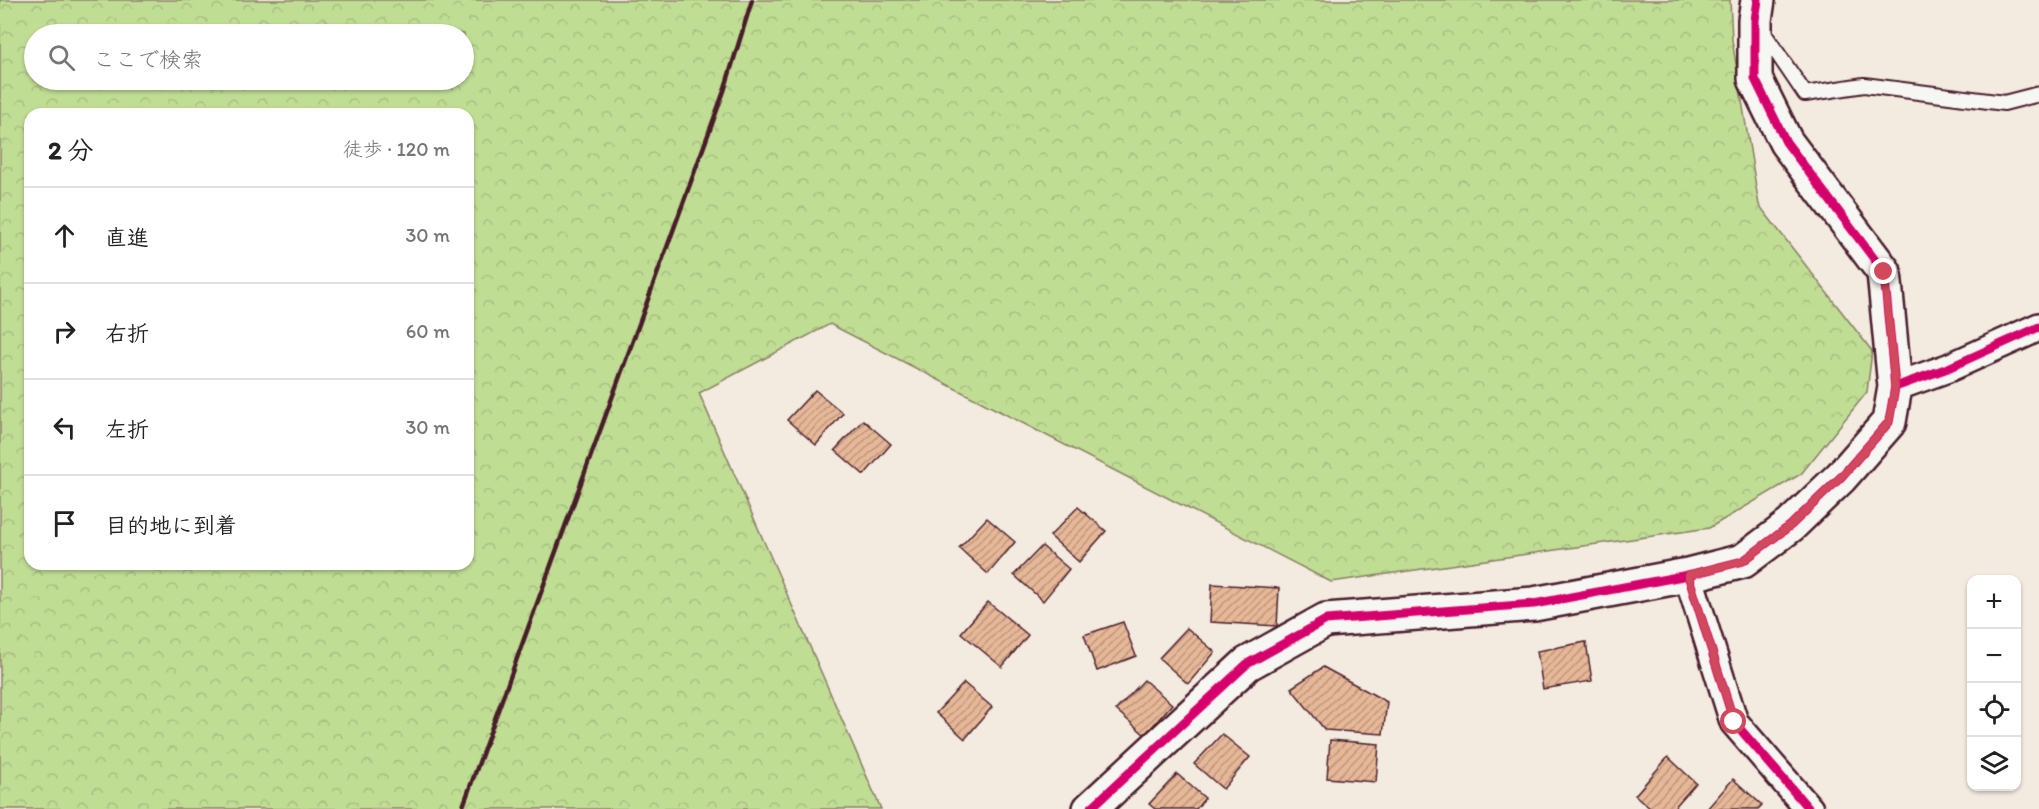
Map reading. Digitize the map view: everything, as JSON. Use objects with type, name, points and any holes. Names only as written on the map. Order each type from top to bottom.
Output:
[{"type":"main road","points":[[1090,809],[1247,664],[1326,620],[1534,604],[1688,575],[1743,561],[1791,525],[1841,477],[1889,422],[1895,387],[1884,272],[1786,142],[1755,79],[1756,10]]},
{"type":"street","points":[[1895,387],[1948,368],[2039,327]]},
{"type":"street","points":[[1688,575],[1734,722],[1809,809]]},
{"type":"lane","points":[[1756,10],[1805,94],[1864,85],[2004,103],[2039,94]]},
{"type":"green space","points":[[0,0],[1730,0],[1732,40],[1759,205],[1872,351],[1867,392],[1801,474],[1709,528],[1331,582],[830,324],[699,393],[881,809],[0,809]]},
{"type":"building","points":[[815,390],[843,413],[816,445],[787,420]]},
{"type":"building","points":[[863,420],[891,444],[864,475],[835,450]]},
{"type":"building","points":[[1078,507],[1106,531],[1079,562],[1050,536]]},
{"type":"building","points":[[987,518],[1015,542],[988,574],[959,548]]},
{"type":"building","points":[[1042,546],[1069,569],[1043,601],[1014,575]]},
{"type":"building","points":[[1212,584],[1279,588],[1277,626],[1210,622]]},
{"type":"building","points":[[988,602],[1028,635],[1002,667],[961,633]]},
{"type":"building","points":[[1123,622],[1136,656],[1097,671],[1084,635]]},
{"type":"building","points":[[1187,628],[1215,652],[1188,684],[1159,658]]},
{"type":"building","points":[[1586,642],[1592,681],[1543,689],[1537,651]]},
{"type":"building","points":[[1323,667],[1387,702],[1383,734],[1325,730],[1291,688]]},
{"type":"building","points":[[1144,680],[1172,704],[1145,735],[1116,710]]},
{"type":"building","points":[[964,683],[992,707],[965,739],[936,713]]},
{"type":"building","points":[[1222,734],[1250,757],[1223,789],[1194,764]]},
{"type":"building","points":[[1330,740],[1379,744],[1376,782],[1327,778]]},
{"type":"building","points":[[1668,757],[1696,783],[1673,809],[1651,809],[1635,795]]},
{"type":"building","points":[[1177,774],[1205,798],[1196,809],[1155,809],[1149,804]]},
{"type":"building","points":[[1733,779],[1762,805],[1758,809],[1707,809]]},
{"type":"railway","points":[[462,809],[724,91],[752,0]]},
{"type":"cycle path","points":[[1090,809],[1247,664],[1326,620],[1534,604],[1688,575],[1743,561],[1791,525],[1841,477],[1889,422],[1895,387],[1884,272],[1786,142],[1755,79],[1755,20],[1758,0]]},
{"type":"cycle path","points":[[1895,387],[1948,368],[2039,327]]},
{"type":"cycle path","points":[[1688,575],[1734,722],[1809,809]]},
{"type":"route","points":[[1734,722],[1688,575],[1743,561],[1791,525],[1841,477],[1889,422],[1895,387],[1884,272]]}]
